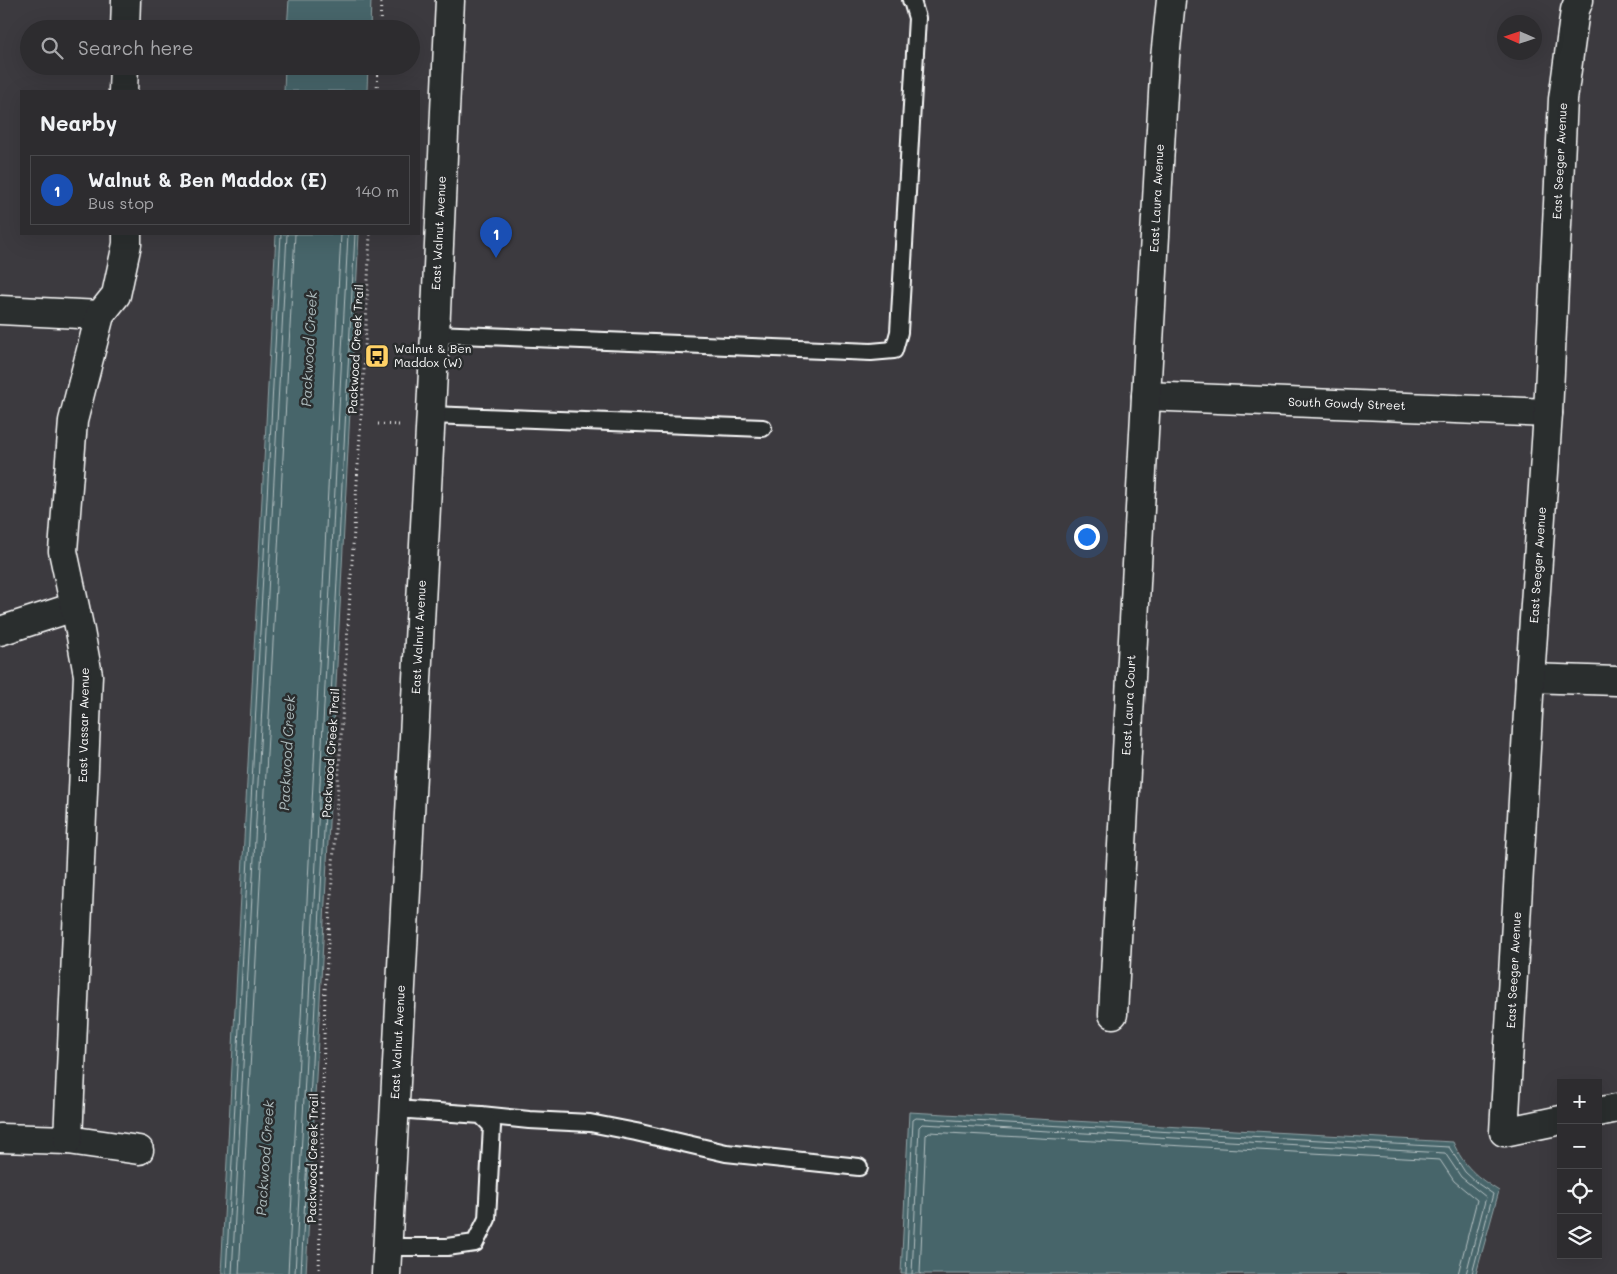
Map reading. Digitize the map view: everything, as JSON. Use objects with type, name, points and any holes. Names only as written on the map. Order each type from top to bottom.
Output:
[{"type":"street","points":[[125,20],[126,0]]},
{"type":"street","name":"East Walnut Avenue","points":[[386,1274],[435,334],[450,0]]},
{"type":"street","name":"East Laura Avenue","points":[[1146,396],[1171,0]]},
{"type":"street","name":"East Seeger Avenue","points":[[1557,1121],[1504,1132],[1530,678],[1548,412],[1563,98],[1575,10],[1579,0]]},
{"type":"street","points":[[123,90],[124,75]]},
{"type":"street","name":"East Vassar Avenue","points":[[68,1140],[88,675],[63,551],[73,420],[100,315],[116,295],[127,244],[127,235]]},
{"type":"street","points":[[0,310],[100,315]]},
{"type":"street","name":"South Gowdy Street","points":[[1146,396],[1548,412]]},
{"type":"street","name":"East Laura Court","points":[[1113,1014],[1146,396]]},
{"type":"street","points":[[0,631],[74,607]]},
{"type":"street","points":[[1530,678],[1617,681]]},
{"type":"street","points":[[1602,1111],[1617,1108]]},
{"type":"street","points":[[0,1138],[68,1140],[139,1150]]},
{"type":"lane","points":[[435,334],[871,352],[894,350],[900,332],[917,18],[911,0]]},
{"type":"lane","points":[[430,415],[763,428]]},
{"type":"lane","points":[[395,1109],[590,1123],[726,1153],[859,1166]]},
{"type":"lane","points":[[387,1246],[448,1247],[475,1243],[487,1219],[490,1180],[492,1126],[481,1115]]},
{"type":"path","points":[[380,20],[381,0]]},
{"type":"path","points":[[377,90],[378,75]]},
{"type":"path","name":"Packwood Creek Trail","points":[[319,1274],[325,991],[364,366],[370,235]]},
{"type":"water","points":[[289,0],[371,0],[370,20],[288,20]]},
{"type":"water","points":[[285,75],[368,75],[367,90],[284,90]]},
{"type":"water","name":"Packwood Creek","points":[[276,235],[359,235],[306,1274],[221,1274]]},
{"type":"water","points":[[909,1112],[1453,1142],[1457,1151],[1472,1171],[1499,1191],[1476,1274],[901,1274]]},
{"type":"place","name":"Walnut & Ben Maddox (E)","points":[[496,258]]},
{"type":"place","name":"Walnut & Ben Maddox (W)","points":[[377,356]]}]
